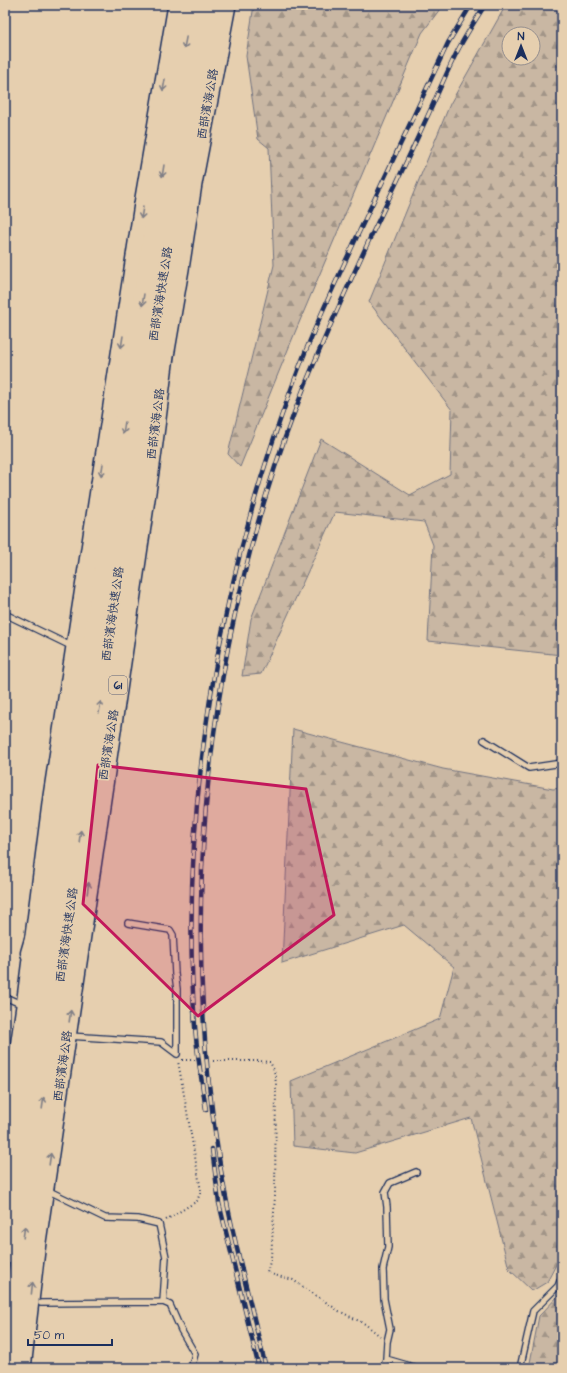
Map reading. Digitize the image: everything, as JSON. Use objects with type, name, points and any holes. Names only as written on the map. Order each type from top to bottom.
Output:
[{"type":"highway","name":"西部濱海快速公路","points":[[5,1254],[27,1091],[50,941],[61,845],[102,587],[134,356],[176,89],[192,5]]},
{"type":"highway","name":"西部濱海快速公路","points":[[8,1368],[23,1236],[106,666],[123,538],[176,193],[210,5]]},
{"type":"highway","points":[[123,538],[165,356]]},
{"type":"highway","points":[[31,953],[61,845]]},
{"type":"main road","points":[[5,1143],[25,1006],[52,796],[144,204],[177,5]]},
{"type":"main road","name":"西部濱海公路","points":[[22,1368],[37,1242],[152,458],[165,356],[193,184],[227,5]]},
{"type":"lane","points":[[5,614],[76,648]]},
{"type":"lane","points":[[484,740],[529,768],[562,763]]},
{"type":"lane","points":[[67,1036],[161,1042],[176,1054],[174,935],[170,930],[128,923]]},
{"type":"lane","points":[[5,997],[25,1006]]},
{"type":"lane","points":[[383,1368],[386,1359],[387,1342],[390,1329],[384,1299],[383,1282],[383,1268],[388,1247],[385,1192],[390,1183],[416,1172]]},
{"type":"lane","points":[[45,1189],[105,1218],[138,1219],[159,1224],[166,1257],[164,1302]]},
{"type":"lane","points":[[520,1368],[533,1311],[558,1286],[562,1276]]},
{"type":"lane","points":[[41,1303],[164,1302],[170,1305],[181,1330],[195,1354],[191,1367]]},
{"type":"lane","points":[[386,1359],[417,1368]]},
{"type":"path","points":[[159,1224],[197,1201],[201,1191],[178,1060],[195,1060]]},
{"type":"path","points":[[213,1061],[270,1062],[274,1070],[276,1083],[275,1194],[271,1258],[266,1273],[293,1280],[339,1311],[365,1324],[387,1342]]},
{"type":"highlighted area","points":[[98,765],[306,789],[334,915],[198,1016],[83,904]]},
{"type":"green space","points":[[254,5],[443,5],[422,33],[296,330],[240,467],[228,454],[274,265],[269,148],[258,139],[246,56]]},
{"type":"green space","points":[[506,5],[562,5],[562,655],[428,641],[433,545],[424,522],[335,512],[261,674],[242,676],[251,619],[321,439],[410,495],[450,474],[452,410],[369,302],[450,104]]},
{"type":"green space","points":[[293,729],[443,769],[553,789],[562,788],[562,1243],[558,1261],[547,1282],[532,1291],[509,1269],[471,1118],[355,1153],[293,1146],[291,1081],[440,1019],[454,967],[404,925],[282,963]]},
{"type":"green space","points":[[562,1292],[562,1368],[529,1368],[539,1316]]},
{"type":"railway","points":[[206,1110],[195,1026],[192,945],[193,864],[199,782],[210,700],[225,619],[244,539],[267,461],[293,384],[310,341],[448,43],[471,5]]},
{"type":"railway","points":[[266,1368],[228,1206],[218,1152],[207,1066],[202,979],[201,893],[206,806],[216,720],[231,635],[250,550],[285,437],[320,350],[371,236],[451,64],[465,37],[485,5]]},
{"type":"railway","points":[[212,1149],[219,1203],[259,1368]]}]
